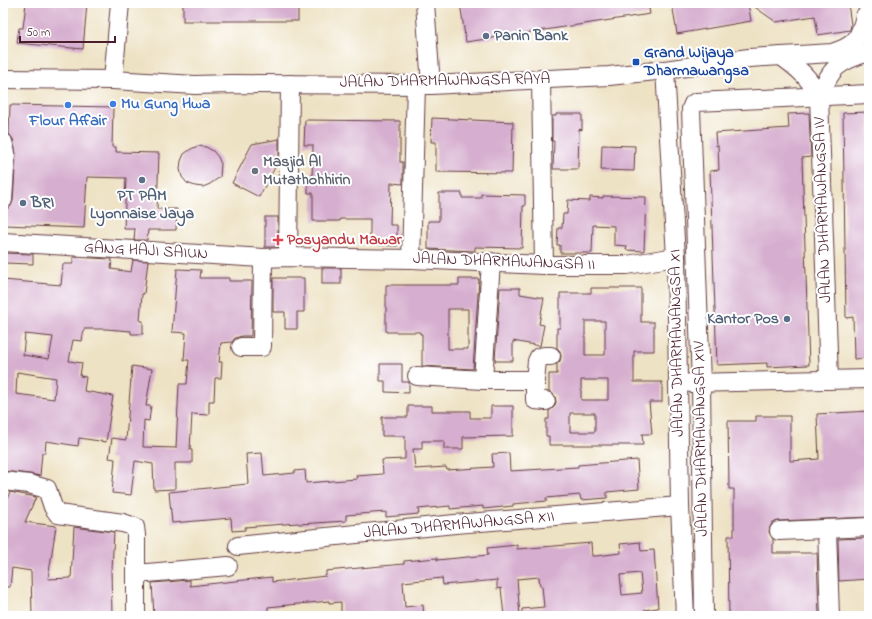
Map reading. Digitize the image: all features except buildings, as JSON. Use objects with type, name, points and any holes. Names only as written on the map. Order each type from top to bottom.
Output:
[{"type":"street","points":[[113,80],[120,3]]},
{"type":"street","points":[[411,259],[424,85],[425,3]]},
{"type":"street","name":"JALAN DHARMAWANGSA RAYA","points":[[3,79],[113,80],[195,85],[424,85],[609,76],[749,58],[832,53],[844,49],[854,42],[861,32],[866,15]]},
{"type":"street","points":[[819,100],[827,79],[834,69],[846,60],[869,52]]},
{"type":"street","points":[[781,56],[808,78],[819,100]]},
{"type":"street","name":"JALAN DHARMAWANGSA XI","points":[[665,70],[676,257],[680,506],[685,616]]},
{"type":"street","points":[[541,80],[544,265]]},
{"type":"street","points":[[288,257],[290,84]]},
{"type":"street","name":"JALAN DHARMAWANGSA XIV","points":[[704,616],[701,383],[691,109],[693,104],[696,102],[819,100],[869,94]]},
{"type":"street","name":"JALAN DHARMAWANGSA IV","points":[[819,100],[829,380]]},
{"type":"street","points":[[3,142],[6,153],[3,200]]},
{"type":"street","name":"GANG HAJI SAIUN","points":[[3,242],[263,258],[288,257]]},
{"type":"street","name":"JALAN DHARMAWANGSA II","points":[[288,257],[411,259],[544,265],[627,265],[676,257]]},
{"type":"street","points":[[241,347],[262,347],[263,258]]},
{"type":"street","points":[[483,380],[491,262]]},
{"type":"street","points":[[546,401],[535,400],[535,380],[539,357],[551,356]]},
{"type":"street","points":[[417,376],[483,380],[535,380]]},
{"type":"street","points":[[679,383],[869,379]]},
{"type":"street","points":[[3,481],[29,484],[47,490],[53,507],[58,514],[123,523],[135,527],[136,616]]},
{"type":"street","name":"JALAN DHARMAWANGSA XII","points":[[238,546],[463,523],[680,506]]},
{"type":"street","points":[[779,531],[869,528]]},
{"type":"street","points":[[827,530],[830,616]]},
{"type":"street","points":[[136,574],[228,566]]},
{"type":"place","name":"Panin Bank","points":[[486,36]]},
{"type":"place","name":"Grand Wijaya Dharmawangsa","points":[[636,62]]},
{"type":"place","name":"Mu Gung Hwa","points":[[113,104]]},
{"type":"place","name":"Flour Affair","points":[[68,105]]},
{"type":"place","name":"Masjid Al Mutathohhirin","points":[[255,171]]},
{"type":"place","name":"PT PAM Lyonnaise Jaya","points":[[142,180]]},
{"type":"place","name":"BRI","points":[[23,203]]},
{"type":"place","name":"Posyandu Mawar","points":[[278,240]]},
{"type":"place","name":"Kantor Pos","points":[[787,319]]}]
